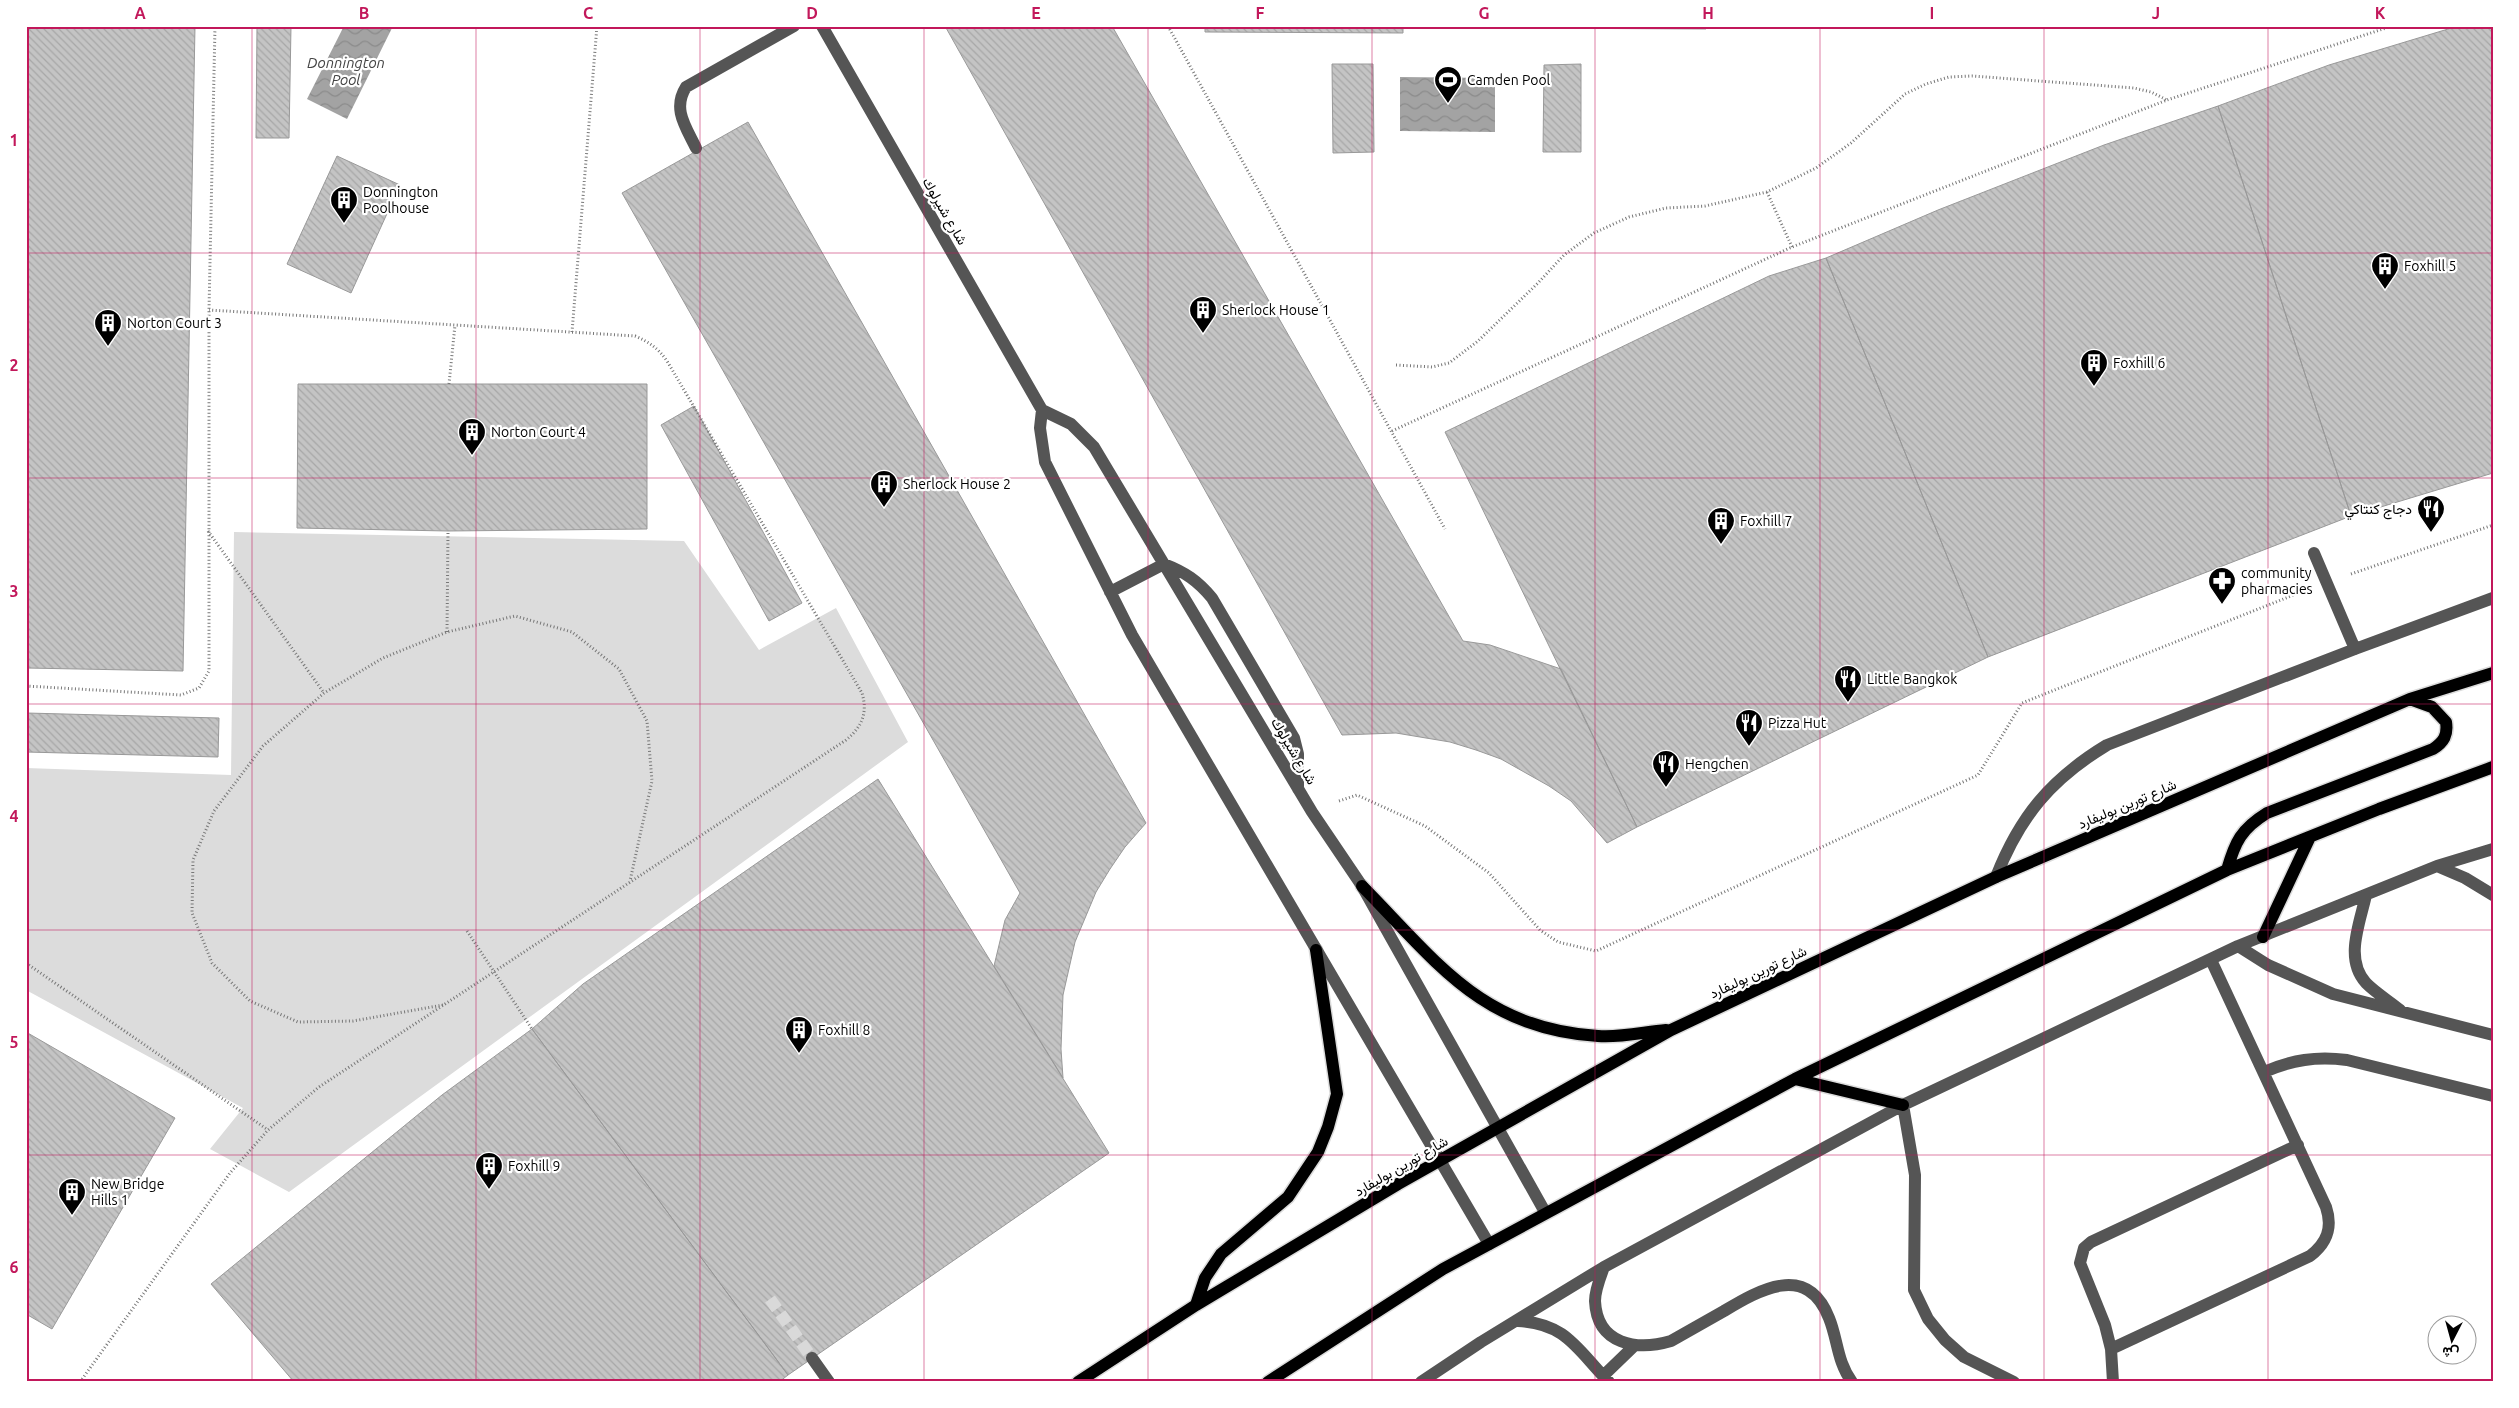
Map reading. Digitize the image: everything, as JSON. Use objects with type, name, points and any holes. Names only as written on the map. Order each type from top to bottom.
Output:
[{"type":"main road","name":"شارع تورين بوليفارد","points":[[1078,1382],[1196,1305],[1440,1161],[1671,1030],[1996,877],[2410,699],[2493,673]]},
{"type":"main road","points":[[2227,870],[2233,849],[2246,827],[2267,813],[2433,749],[2440,744],[2445,738],[2446,722],[2432,707],[2410,699]]},
{"type":"main road","points":[[1268,1382],[1443,1269],[1794,1079],[2227,870],[2379,809],[2493,767]]},
{"type":"main road","points":[[2263,937],[2310,837]]},
{"type":"main road","points":[[1362,886],[1452,978],[1480,1000],[1511,1017],[1554,1032],[1600,1037],[1671,1030]]},
{"type":"main road","points":[[1196,1305],[1205,1278],[1221,1254],[1288,1197],[1318,1152],[1328,1127],[1337,1094],[1316,950]]},
{"type":"main road","points":[[1794,1079],[1903,1105]]},
{"type":"street","points":[[696,148],[678,107],[680,96],[686,87],[794,26]]},
{"type":"street","name":"شارع شيرلوك","points":[[822,26],[1042,410],[1071,424],[1094,447],[1312,812],[1362,886],[1496,1129],[1546,1212]]},
{"type":"street","points":[[1042,410],[1040,428],[1045,462],[1132,635],[1489,1244]]},
{"type":"street","points":[[2314,553],[2354,649]]},
{"type":"street","points":[[1110,592],[1164,564],[1183,571],[1199,583],[1212,598],[1294,738],[1298,754],[1298,788]]},
{"type":"street","points":[[1996,877],[2007,849],[2033,808],[2059,779],[2082,760],[2107,746],[2354,649],[2493,598]]},
{"type":"street","points":[[1421,1382],[1481,1342],[1604,1267],[1903,1105],[2238,946],[2437,866],[2493,848]]},
{"type":"street","points":[[2437,866],[2465,878],[2493,895]]},
{"type":"street","points":[[2366,895],[2354,948],[2356,967],[2366,983],[2402,1011]]},
{"type":"street","points":[[2238,946],[2300,981],[2367,1004],[2402,1011],[2493,1035]]},
{"type":"street","points":[[2111,1349],[2310,1256],[2326,1240],[2330,1218],[2212,960]]},
{"type":"street","points":[[2264,1072],[2304,1058],[2326,1057],[2347,1060],[2493,1096]]},
{"type":"street","points":[[1903,1105],[1915,1175],[1914,1290],[1928,1319],[1944,1340],[1964,1357],[2014,1382]]},
{"type":"street","points":[[2113,1382],[2111,1349],[2105,1325],[2080,1263],[2084,1248],[2091,1242],[2298,1146]]},
{"type":"street","points":[[1604,1267],[1595,1300],[1598,1316],[1605,1330],[1618,1340],[1633,1347],[1657,1345],[1671,1341],[1760,1290],[1777,1285],[1794,1285],[1810,1292],[1822,1304],[1830,1318],[1839,1356],[1846,1374],[1852,1382]]},
{"type":"street","points":[[1518,1321],[1540,1323],[1558,1330],[1574,1341],[1606,1379],[1633,1347]]},
{"type":"street","points":[[822,1382],[812,1358],[829,1382]]},
{"type":"path","points":[[26,686],[181,695],[199,688],[209,671],[209,310],[215,26]]},
{"type":"path","points":[[572,332],[597,26]]},
{"type":"path","points":[[1168,26],[1446,529]]},
{"type":"path","points":[[1392,431],[1792,247],[2167,100],[2392,26]]},
{"type":"path","points":[[1396,365],[1432,367],[1449,363],[1478,341],[1564,255],[1603,229],[1629,217],[1648,212],[1666,208],[1704,206],[1768,192],[1816,168],[1851,143],[1906,94],[1926,84],[1949,77],[1972,76],[2125,87],[2151,92],[2167,100]]},
{"type":"path","points":[[1768,192],[1792,247]]},
{"type":"path","points":[[80,1382],[230,1173],[268,1130],[319,1087],[855,733],[863,720],[865,704],[862,693],[659,350],[634,336],[209,310]]},
{"type":"path","points":[[449,384],[455,325]]},
{"type":"path","points":[[1312,812],[1357,795],[1425,826],[1489,873],[1540,930],[1558,942],[1596,951],[1978,776],[2022,702],[2327,582],[2493,525]]},
{"type":"path","points":[[208,530],[324,693]]},
{"type":"path","points":[[447,632],[448,531]]},
{"type":"path","points":[[446,1004],[353,1021],[298,1022],[250,1001],[212,963],[192,913],[193,860],[214,811],[263,746],[324,693],[383,658],[447,632],[514,616],[572,632],[619,669],[648,721],[652,780],[630,882]]},
{"type":"path","points":[[467,931],[532,1029]]},
{"type":"path","points":[[26,963],[268,1130]]},
{"type":"shaded area","points":[[234,532],[684,541],[759,650],[836,608],[908,742],[289,1192],[210,1149],[243,1108],[26,990],[26,768],[231,775]]},
{"type":"water","name":"Donnington Pool","points":[[344,26],[393,26],[347,119],[307,99]]},
{"type":"water","name":"Camden Pool","points":[[1400,77],[1495,78],[1495,132],[1400,131]]},
{"type":"building","name":"Norton Court 3","points":[[26,26],[195,26],[183,671],[26,668]]},
{"type":"building","points":[[257,26],[291,26],[289,138],[256,138]]},
{"type":"building","name":"Sherlock House 1","points":[[945,26],[1112,26],[1463,641],[1490,645],[1561,669],[1637,827],[1607,843],[1571,801],[1549,786],[1501,759],[1476,750],[1450,742],[1396,733],[1342,735]]},
{"type":"building","points":[[1205,26],[1403,26],[1403,33],[1205,32]]},
{"type":"building","points":[[1509,26],[1706,26],[1706,29],[1509,28]]},
{"type":"building","name":"Foxhill 5","points":[[2458,26],[2493,26],[2493,473],[2351,516],[2218,106],[2329,65]]},
{"type":"building","points":[[1332,64],[1373,64],[1374,152],[1333,153]]},
{"type":"building","points":[[1581,64],[1581,152],[1543,152],[1544,65]]},
{"type":"building","name":"Foxhill 6","points":[[2218,106],[2351,516],[1988,657],[1826,258],[1938,210],[2104,145]]},
{"type":"building","name":"Sherlock House 2","points":[[748,122],[1146,823],[1125,847],[1096,892],[1075,942],[1063,995],[1061,1049],[1063,1078],[994,966],[1005,920],[1020,893],[622,193]]},
{"type":"building","name":"Donnington Poolhouse","points":[[337,156],[400,185],[351,293],[287,264]]},
{"type":"building","name":"Foxhill 7","points":[[1826,258],[1988,657],[1637,827],[1445,432],[1769,276]]},
{"type":"building","name":"Norton Court 4","points":[[298,384],[647,384],[647,529],[448,531],[297,528]]},
{"type":"building","points":[[694,406],[802,603],[769,621],[661,425]]},
{"type":"building","points":[[26,713],[219,718],[218,757],[26,752]]},
{"type":"building","name":"Foxhill 8","points":[[878,779],[1109,1153],[788,1375],[532,1029],[583,984]]},
{"type":"building","name":"Foxhill 9","points":[[532,1029],[788,1375],[779,1382],[294,1382],[211,1284],[442,1095]]},
{"type":"building","name":"New Bridge Hills 1","points":[[26,1032],[175,1118],[52,1329],[26,1314]]},
{"type":"tunnel","points":[[770,1299],[812,1358]]},
{"type":"place","name":"Camden Pool","points":[[1448,104]]},
{"type":"place","name":"Donnington Poolhouse","points":[[344,224]]},
{"type":"place","name":"Foxhill 5","points":[[2385,290]]},
{"type":"place","name":"Sherlock House 1","points":[[1203,334]]},
{"type":"place","name":"Norton Court 3","points":[[108,347]]},
{"type":"place","name":"Foxhill 6","points":[[2094,387]]},
{"type":"place","name":"Norton Court 4","points":[[472,456]]},
{"type":"place","name":"Sherlock House 2","points":[[884,508]]},
{"type":"place","name":"دجاج كنتاكي","points":[[2431,533]]},
{"type":"place","name":"Foxhill 7","points":[[1721,545]]},
{"type":"place","name":"community pharmacies","points":[[2222,605]]},
{"type":"place","name":"Little Bangkok","points":[[1848,703]]},
{"type":"place","name":"Pizza Hut","points":[[1749,747]]},
{"type":"place","name":"Hengchen","points":[[1666,788]]},
{"type":"place","name":"Foxhill 8","points":[[799,1054]]},
{"type":"place","name":"Foxhill 9","points":[[489,1190]]},
{"type":"place","name":"New Bridge Hills 1","points":[[72,1216]]}]
